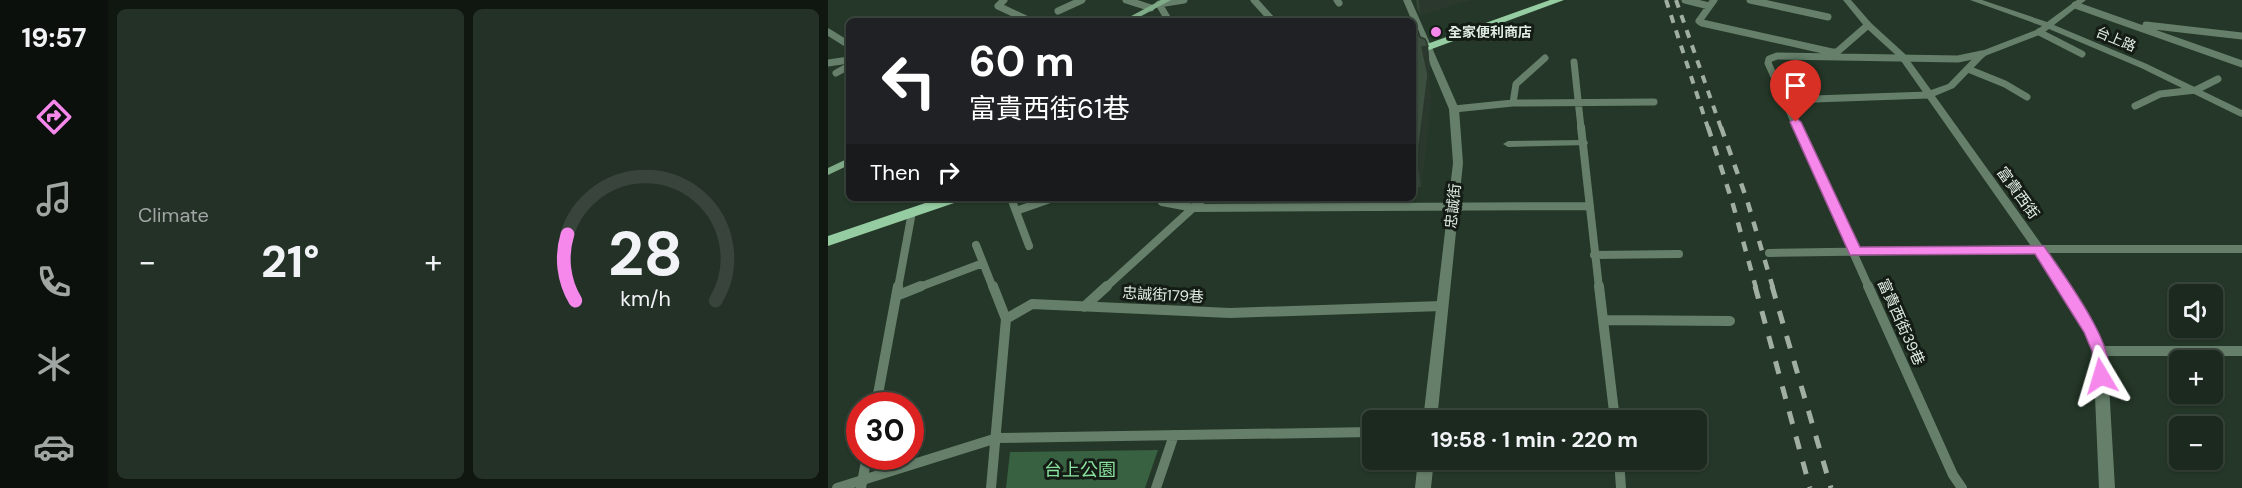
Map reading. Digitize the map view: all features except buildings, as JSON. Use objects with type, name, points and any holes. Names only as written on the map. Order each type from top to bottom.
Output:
[{"type":"main road","points":[[1416,52],[1541,2],[1559,0]]},
{"type":"main road","points":[[828,241],[942,201]]},
{"type":"street","name":"忠誠街","points":[[1407,0],[1415,18]]},
{"type":"street","name":"富貴西街","points":[[1847,0],[1868,25],[1902,56],[2039,249],[2090,330],[2100,351]]},
{"type":"street","name":"台上路","points":[[1974,0],[1993,3],[2050,25],[2196,90],[2242,114]]},
{"type":"street","points":[[1928,94],[1951,86],[1982,54],[2039,32],[2079,3]]},
{"type":"street","points":[[1132,18],[1159,4]]},
{"type":"street","name":"忠誠街","points":[[1416,20],[1454,109],[1458,163],[1431,410]]},
{"type":"street","points":[[1508,144],[1583,143]]},
{"type":"street","points":[[828,172],[846,163]]},
{"type":"street","points":[[2039,249],[2242,249]]},
{"type":"street","points":[[2100,351],[2107,488]]},
{"type":"street","points":[[1423,488],[1425,470]]},
{"type":"lane","points":[[1004,0],[998,6],[1024,18]]},
{"type":"lane","points":[[1058,11],[1082,0]]},
{"type":"lane","points":[[1126,0],[1159,4],[1184,0]]},
{"type":"lane","points":[[1254,0],[1270,18]]},
{"type":"lane","points":[[1685,0],[1712,3],[1699,21],[1702,23],[1832,52],[1837,52],[1868,25]]},
{"type":"lane","points":[[1750,0],[1828,17]]},
{"type":"lane","points":[[2079,3],[2242,64]]},
{"type":"lane","points":[[1159,4],[1167,18]]},
{"type":"lane","points":[[2129,23],[2242,36]]},
{"type":"lane","points":[[828,32],[846,43]]},
{"type":"lane","points":[[2039,32],[2082,54]]},
{"type":"lane","points":[[1902,56],[1958,59],[1982,54]]},
{"type":"lane","name":"富貴西街39巷","points":[[1902,56],[1777,56],[1769,59],[1768,63],[1855,252],[1953,475],[1962,488]]},
{"type":"lane","points":[[1513,104],[1516,84],[1545,58]]},
{"type":"lane","points":[[828,63],[846,60]]},
{"type":"lane","points":[[1574,62],[1594,255],[1614,410]]},
{"type":"lane","points":[[836,73],[846,68]]},
{"type":"lane","points":[[1968,69],[2005,84],[2027,97]]},
{"type":"lane","points":[[2135,106],[2160,94],[2196,90],[2218,79]]},
{"type":"lane","points":[[1786,100],[1928,94]]},
{"type":"lane","points":[[1454,109],[1513,104],[1654,102]]},
{"type":"lane","points":[[1012,201],[1029,246]]},
{"type":"lane","points":[[1016,211],[1044,201]]},
{"type":"lane","points":[[1161,201],[1194,208],[1307,202],[1590,206]]},
{"type":"lane","points":[[1084,307],[1201,201]]},
{"type":"lane","points":[[878,392],[912,212]]},
{"type":"lane","points":[[976,245],[1006,319],[991,488]]},
{"type":"lane","points":[[1769,253],[2039,249]]},
{"type":"lane","points":[[1594,255],[1679,254]]},
{"type":"lane","points":[[896,296],[983,264]]},
{"type":"lane","name":"忠誠街179巷","points":[[1006,319],[1032,304],[1230,313],[1442,306]]},
{"type":"lane","points":[[1603,320],[1730,321]]},
{"type":"lane","points":[[2100,351],[2242,351]]},
{"type":"lane","points":[[837,488],[862,484],[997,438],[1362,432]]},
{"type":"lane","points":[[1156,488],[1174,435]]},
{"type":"lane","points":[[1620,470],[1622,488]]},
{"type":"green space","name":"台上公園","points":[[1158,450],[1145,488],[1006,488],[1010,452]]},
{"type":"railway","points":[[1666,0],[1708,128]]},
{"type":"railway","points":[[1676,0],[1721,128]]},
{"type":"railway","points":[[1708,127],[1732,201],[1756,288]]},
{"type":"railway","points":[[1721,127],[1747,200],[1773,288]]},
{"type":"railway","points":[[1755,286],[1810,488]]},
{"type":"railway","points":[[1772,286],[1831,488]]},
{"type":"place","name":"全家便利商店","points":[[1436,32]]},
{"type":"route","points":[[1796,122],[1855,252],[2039,249],[2090,330],[2100,351],[2101,376]]}]
